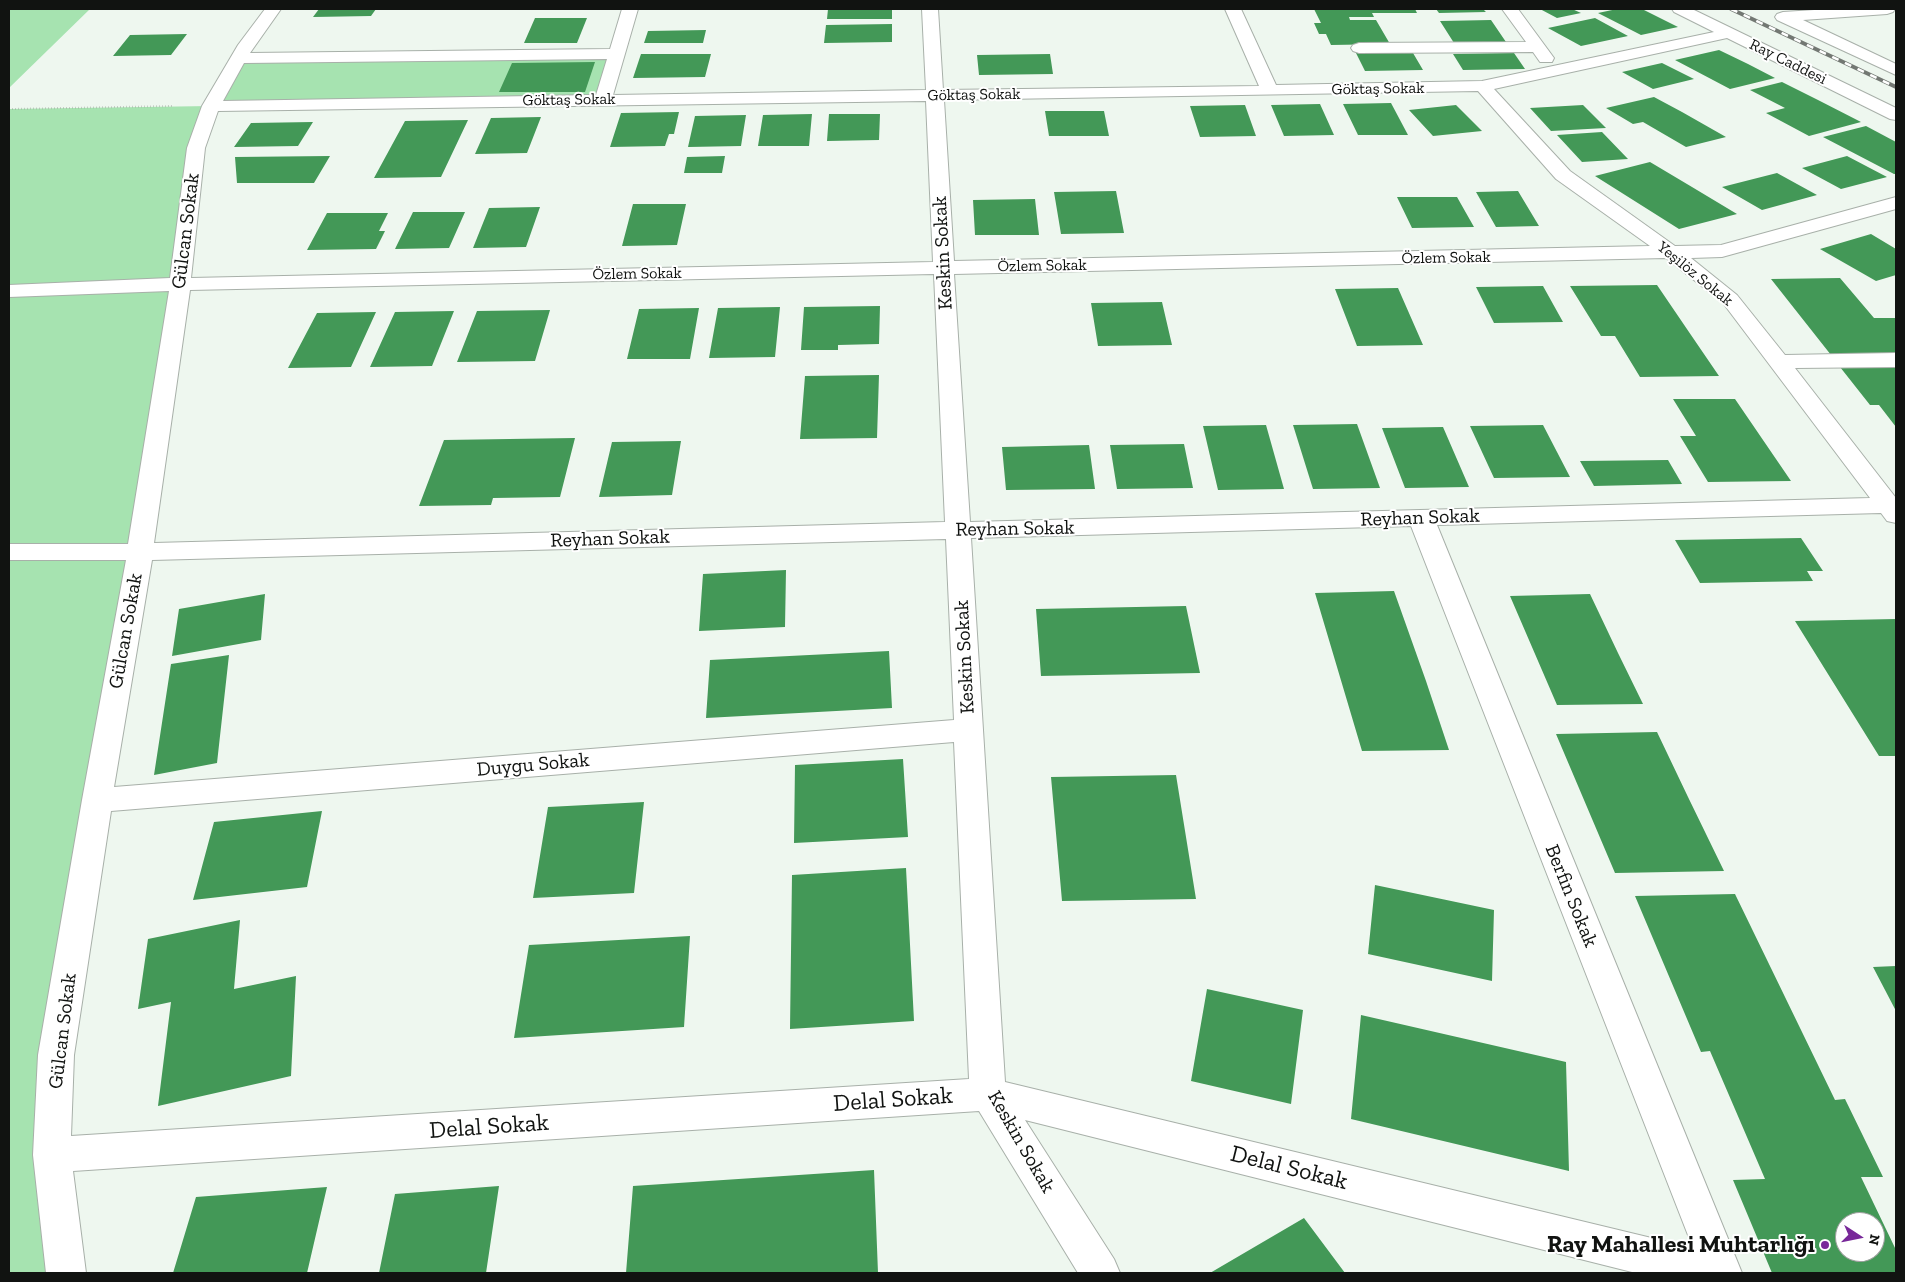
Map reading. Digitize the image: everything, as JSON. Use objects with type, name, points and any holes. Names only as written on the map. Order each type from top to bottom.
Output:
[{"type":"street","name":"Gülcan Sokak","points":[[66,1273],[52,1156],[56,1055],[97,800],[140,552],[180,284],[196,148],[212,106],[239,58],[273,9]]},
{"type":"street","points":[[603,99],[630,9]]},
{"type":"street","name":"Keskin Sokak","points":[[930,9],[988,1094],[1100,1273]]},
{"type":"street","points":[[1233,9],[1270,91]]},
{"type":"street","points":[[1510,9],[1556,71]]},
{"type":"street","name":"Ray Caddesi","points":[[1680,9],[1896,115]]},
{"type":"street","points":[[1887,9],[1782,17],[1896,70]]},
{"type":"street","name":"Göktaş Sokak","points":[[212,106],[1270,91],[1482,86],[1730,33]]},
{"type":"street","points":[[1359,48],[1538,47]]},
{"type":"street","points":[[1429,48],[1458,87]]},
{"type":"street","points":[[239,58],[617,54]]},
{"type":"street","name":"Yeşilöz Sokak","points":[[1482,86],[1563,175],[1672,254],[1730,299],[1893,510]]},
{"type":"street","name":"Özlem Sokak","points":[[9,291],[180,284],[1672,254],[1722,251],[1896,204]]},
{"type":"street","points":[[1778,362],[1896,360]]},
{"type":"street","points":[[1870,481],[1896,481]]},
{"type":"street","name":"Reyhan Sokak","points":[[9,552],[140,552],[1421,518],[1893,510]]},
{"type":"street","name":"Berfin Sokak","points":[[1421,518],[1722,1273]]},
{"type":"street","name":"Duygu Sokak","points":[[97,800],[969,730]]},
{"type":"street","name":"Delal Sokak","points":[[52,1156],[988,1094],[1713,1273]]},
{"type":"path","points":[[9,109],[212,106]]},
{"type":"green space","points":[[9,9],[90,9],[9,88]]},
{"type":"green space","points":[[617,54],[603,99],[211,106],[239,58]]},
{"type":"green space","points":[[211,106],[196,148],[52,1155],[66,1273],[9,1273],[9,109]]},
{"type":"building","points":[[319,9],[376,9],[371,16],[313,17]]},
{"type":"building","points":[[828,9],[892,9],[892,19],[827,19]]},
{"type":"building","points":[[1314,9],[1415,9],[1417,13],[1372,13],[1374,17],[1349,17],[1350,20],[1376,20],[1390,44],[1331,45],[1326,34],[1319,34],[1314,23],[1321,23]]},
{"type":"building","points":[[1436,9],[1483,9],[1486,12],[1439,13]]},
{"type":"building","points":[[1540,9],[1572,9],[1581,13],[1557,18]]},
{"type":"building","points":[[1617,9],[1642,9],[1678,27],[1641,35],[1598,13]]},
{"type":"building","points":[[535,18],[587,18],[577,43],[524,43]]},
{"type":"building","points":[[1595,18],[1628,36],[1581,46],[1548,28]]},
{"type":"building","points":[[1491,20],[1506,42],[1454,43],[1440,21]]},
{"type":"building","points":[[892,24],[892,42],[824,43],[826,25]]},
{"type":"building","points":[[706,30],[703,43],[644,43],[648,31]]},
{"type":"building","points":[[187,34],[171,55],[113,56],[130,35]]},
{"type":"building","points":[[1719,50],[1775,78],[1730,89],[1675,60]]},
{"type":"building","points":[[1356,53],[1413,53],[1423,70],[1365,71]]},
{"type":"building","points":[[1514,53],[1525,69],[1463,70],[1453,54]]},
{"type":"building","points":[[641,54],[711,54],[705,77],[633,78]]},
{"type":"building","points":[[1050,54],[1053,74],[979,75],[977,55]]},
{"type":"building","points":[[595,62],[585,92],[499,92],[512,63]]},
{"type":"building","points":[[1662,63],[1694,79],[1653,89],[1622,72]]},
{"type":"building","points":[[1782,82],[1861,122],[1809,136],[1766,113],[1785,108],[1750,90]]},
{"type":"building","points":[[1654,97],[1726,137],[1686,147],[1643,122],[1633,124],[1606,108]]},
{"type":"building","points":[[1391,103],[1408,135],[1358,135],[1343,104]]},
{"type":"building","points":[[1320,104],[1334,135],[1284,136],[1271,105]]},
{"type":"building","points":[[1245,105],[1256,136],[1200,137],[1190,106]]},
{"type":"building","points":[[1456,105],[1482,131],[1433,136],[1409,110]]},
{"type":"building","points":[[1583,105],[1606,128],[1551,131],[1530,108]]},
{"type":"building","points":[[1045,111],[1104,111],[1109,136],[1049,136]]},
{"type":"building","points":[[679,112],[674,134],[669,134],[665,146],[610,147],[621,113]]},
{"type":"building","points":[[812,114],[809,146],[758,146],[763,115]]},
{"type":"building","points":[[829,114],[880,114],[879,140],[827,141]]},
{"type":"building","points":[[746,115],[741,146],[688,147],[695,116]]},
{"type":"building","points":[[541,117],[527,153],[475,154],[491,118]]},
{"type":"building","points":[[468,120],[441,177],[374,178],[405,121]]},
{"type":"building","points":[[313,122],[298,146],[234,147],[251,123]]},
{"type":"building","points":[[1866,126],[1896,142],[1896,174],[1823,137]]},
{"type":"building","points":[[1602,132],[1628,159],[1582,162],[1557,135]]},
{"type":"building","points":[[330,156],[314,183],[237,183],[235,157]]},
{"type":"building","points":[[725,156],[722,173],[684,173],[687,157]]},
{"type":"building","points":[[1847,156],[1887,177],[1841,189],[1802,168]]},
{"type":"building","points":[[1650,162],[1737,214],[1679,229],[1595,176]]},
{"type":"building","points":[[1777,173],[1817,195],[1762,210],[1722,187]]},
{"type":"building","points":[[1116,191],[1124,233],[1061,234],[1054,192]]},
{"type":"building","points":[[1518,191],[1539,226],[1496,227],[1476,192]]},
{"type":"building","points":[[1397,197],[1457,197],[1474,227],[1412,228]]},
{"type":"building","points":[[1035,199],[1039,235],[975,235],[973,200]]},
{"type":"building","points":[[633,204],[686,204],[677,245],[622,246]]},
{"type":"building","points":[[540,207],[526,247],[473,248],[489,208]]},
{"type":"building","points":[[413,212],[465,212],[449,248],[395,249]]},
{"type":"building","points":[[327,213],[388,213],[379,231],[385,231],[376,249],[307,250]]},
{"type":"building","points":[[1871,234],[1896,249],[1896,275],[1876,281],[1820,249]]},
{"type":"building","points":[[1840,278],[1874,318],[1896,318],[1896,355],[1831,355],[1771,279]]},
{"type":"building","points":[[1657,285],[1719,376],[1640,377],[1615,336],[1601,336],[1570,286]]},
{"type":"building","points":[[1543,286],[1563,322],[1494,323],[1476,287]]},
{"type":"building","points":[[1398,288],[1423,345],[1357,346],[1335,289]]},
{"type":"building","points":[[1162,302],[1172,345],[1098,346],[1091,303]]},
{"type":"building","points":[[880,306],[879,344],[838,345],[838,350],[801,350],[804,307]]},
{"type":"building","points":[[780,307],[775,357],[709,358],[718,308]]},
{"type":"building","points":[[699,308],[690,359],[627,359],[639,309]]},
{"type":"building","points":[[550,310],[535,361],[457,362],[477,311]]},
{"type":"building","points":[[454,311],[432,366],[370,367],[395,312]]},
{"type":"building","points":[[376,312],[351,367],[288,368],[317,313]]},
{"type":"building","points":[[1896,366],[1896,427],[1879,405],[1870,405],[1840,367]]},
{"type":"building","points":[[879,375],[877,438],[800,439],[805,376]]},
{"type":"building","points":[[1673,399],[1735,399],[1791,481],[1708,482],[1680,436],[1696,436]]},
{"type":"building","points":[[1357,424],[1380,488],[1313,489],[1293,425]]},
{"type":"building","points":[[1266,425],[1284,489],[1218,490],[1203,426]]},
{"type":"building","points":[[1543,425],[1570,477],[1494,478],[1470,426]]},
{"type":"building","points":[[1443,427],[1469,487],[1405,488],[1382,428]]},
{"type":"building","points":[[575,438],[560,497],[493,498],[491,505],[419,506],[444,440]]},
{"type":"building","points":[[681,441],[672,495],[599,497],[612,442]]},
{"type":"building","points":[[1184,444],[1193,488],[1117,489],[1110,445]]},
{"type":"building","points":[[1089,445],[1095,489],[1006,490],[1002,447]]},
{"type":"building","points":[[1668,460],[1682,484],[1594,486],[1580,461]]},
{"type":"building","points":[[1801,538],[1823,571],[1807,571],[1813,581],[1700,583],[1675,540]]},
{"type":"building","points":[[786,570],[785,627],[699,631],[703,574]]},
{"type":"building","points":[[1394,591],[1449,750],[1362,751],[1315,593]]},
{"type":"building","points":[[265,594],[261,640],[172,656],[179,609]]},
{"type":"building","points":[[1590,594],[1643,704],[1557,705],[1510,596]]},
{"type":"building","points":[[1186,606],[1200,673],[1041,676],[1036,609]]},
{"type":"building","points":[[1896,619],[1896,756],[1879,756],[1795,621]]},
{"type":"building","points":[[889,651],[892,708],[706,718],[710,660]]},
{"type":"building","points":[[229,655],[217,763],[154,775],[171,664]]},
{"type":"building","points":[[1657,732],[1724,871],[1615,873],[1556,734]]},
{"type":"building","points":[[903,759],[908,837],[794,843],[795,765]]},
{"type":"building","points":[[1176,775],[1196,899],[1062,901],[1051,777]]},
{"type":"building","points":[[644,802],[634,893],[533,898],[548,807]]},
{"type":"building","points":[[322,811],[307,887],[193,900],[214,822]]},
{"type":"building","points":[[906,868],[914,1021],[790,1029],[792,875]]},
{"type":"building","points":[[1375,885],[1494,910],[1492,981],[1368,954]]},
{"type":"building","points":[[1735,894],[1835,1100],[1845,1099],[1883,1177],[1861,1177],[1878,1212],[1835,1212],[1835,1262],[1885,1262],[1885,1227],[1896,1250],[1896,1273],[1772,1273],[1733,1180],[1765,1179],[1710,1051],[1701,1052],[1635,896]]},
{"type":"building","points":[[240,920],[234,989],[296,976],[291,1076],[158,1106],[171,1002],[138,1009],[148,939]]},
{"type":"building","points":[[690,936],[684,1027],[514,1038],[529,945]]},
{"type":"building","points":[[1896,966],[1896,1011],[1873,967]]},
{"type":"building","points":[[1207,989],[1303,1010],[1291,1104],[1191,1081]]},
{"type":"building","points":[[1361,1015],[1566,1062],[1569,1171],[1351,1119]]},
{"type":"building","points":[[874,1170],[878,1273],[626,1273],[633,1186]]},
{"type":"building","points":[[499,1186],[486,1273],[379,1273],[395,1194]]},
{"type":"building","points":[[327,1187],[307,1273],[173,1273],[196,1197]]},
{"type":"building","points":[[1304,1218],[1345,1273],[1210,1273]]},
{"type":"railway","points":[[1731,9],[1896,87]]},
{"type":"place","name":"Ray Mahallesi Muhtarlığı","points":[[1825,1245]]}]
